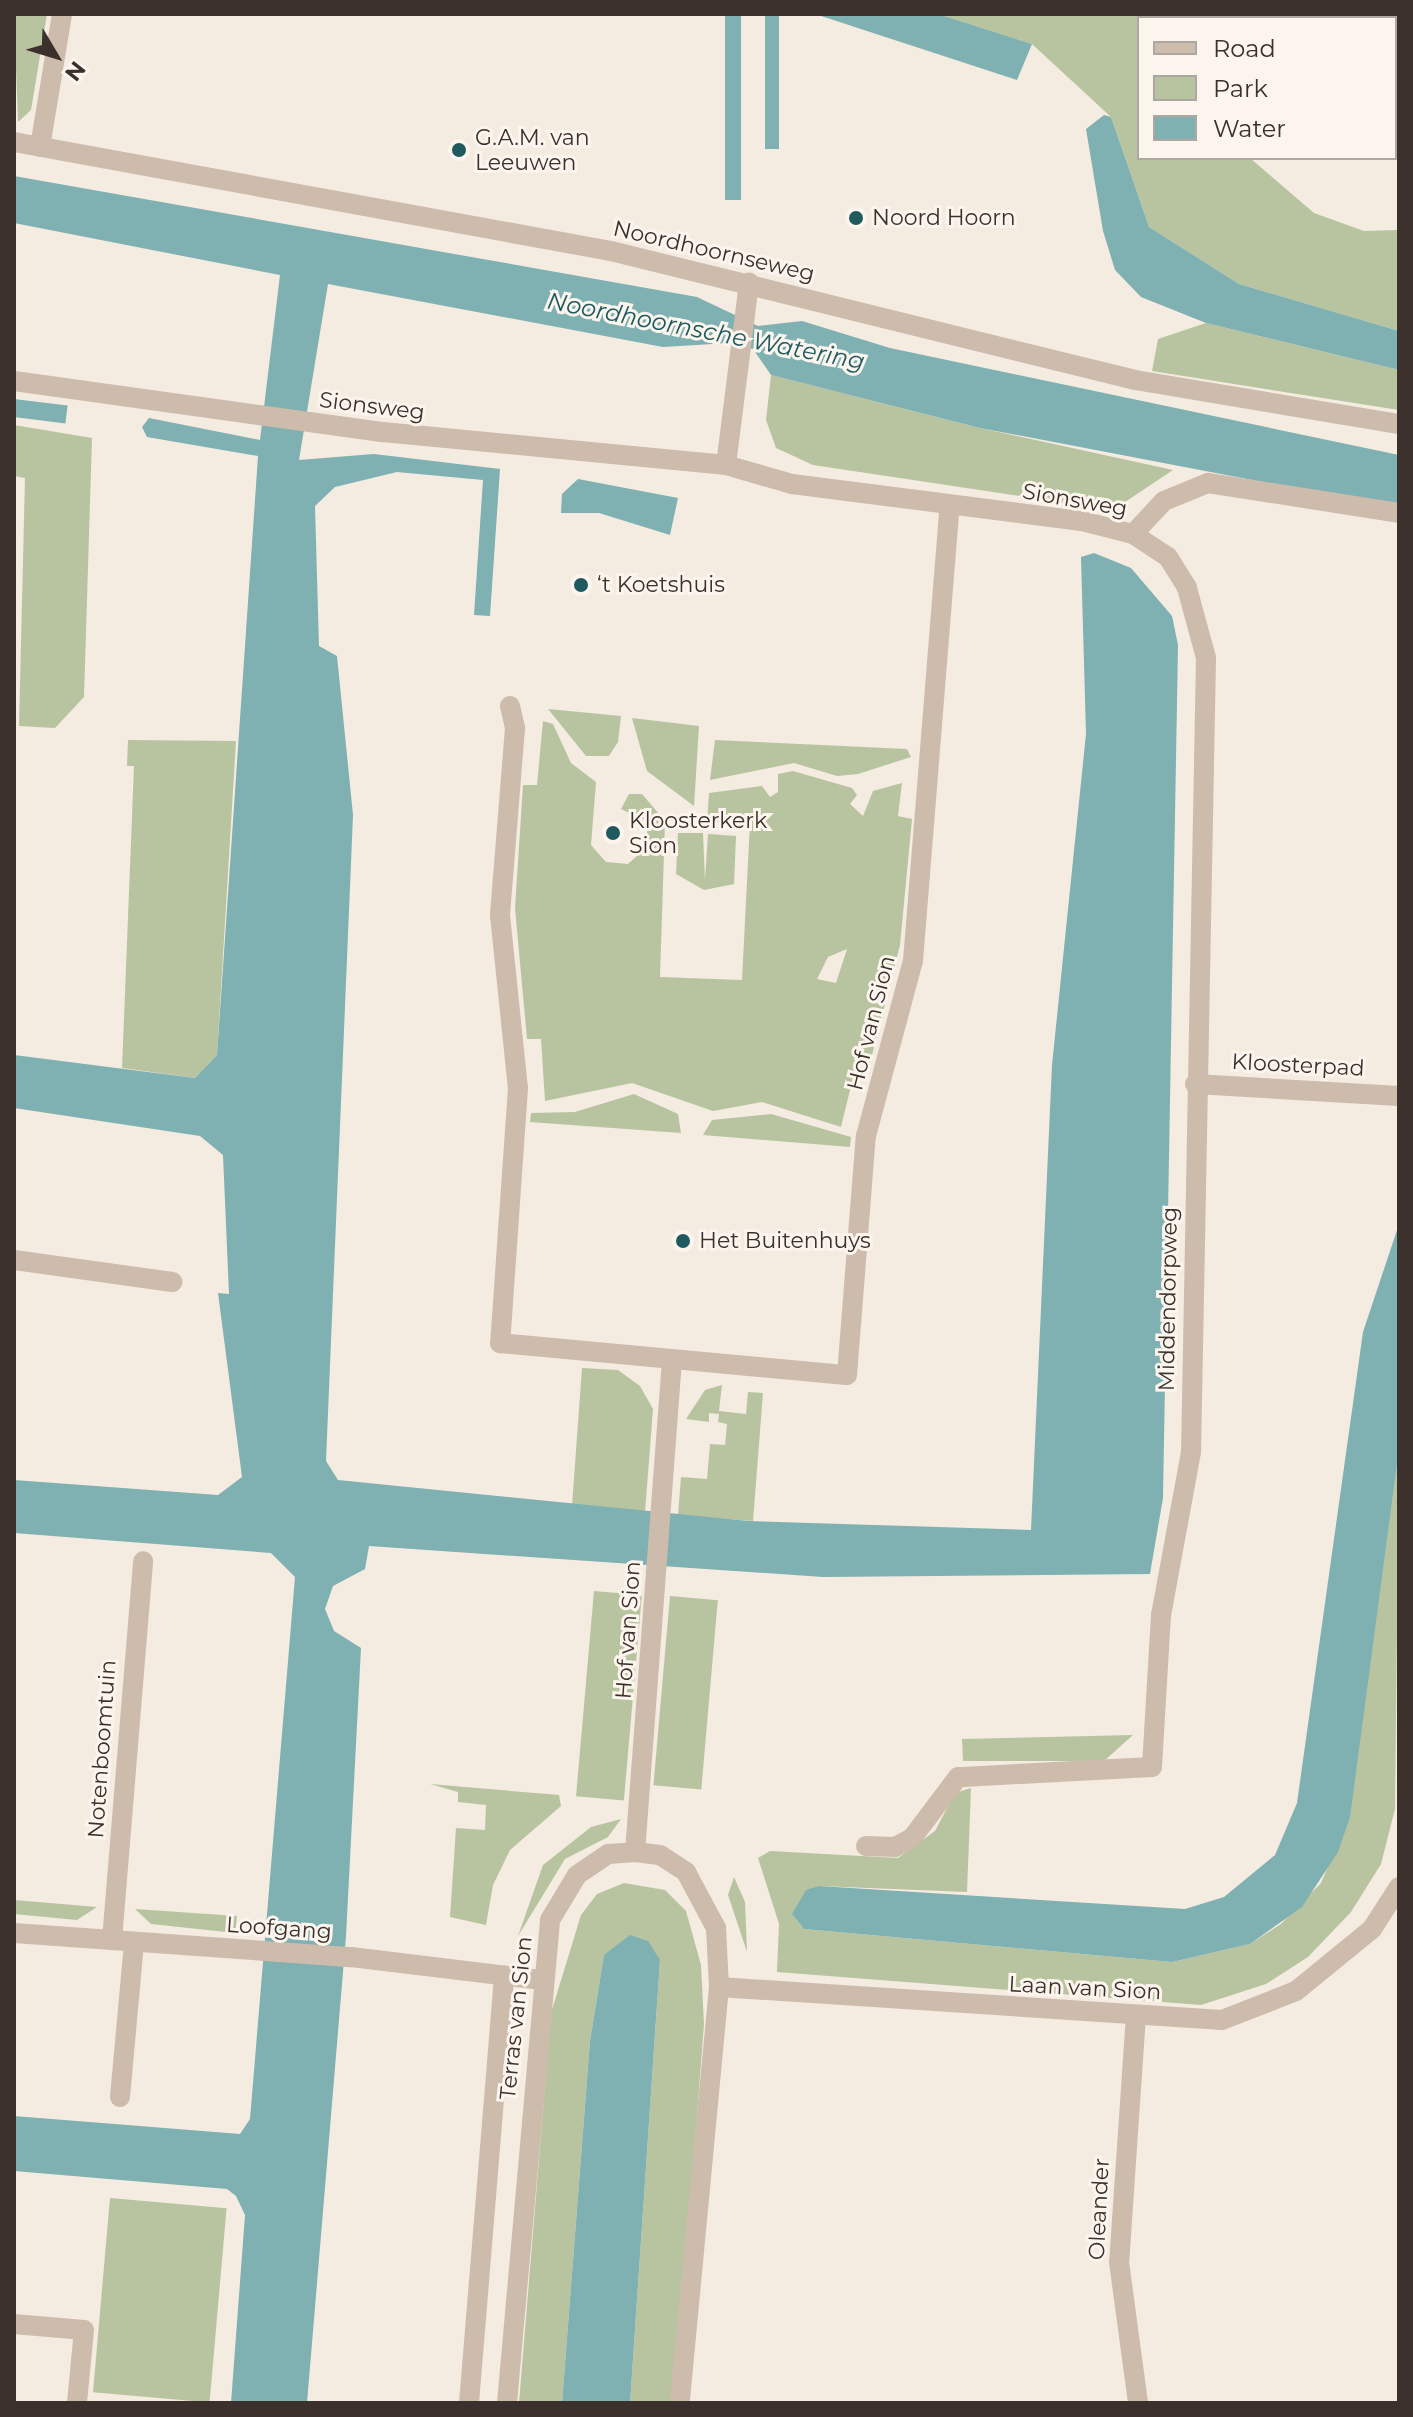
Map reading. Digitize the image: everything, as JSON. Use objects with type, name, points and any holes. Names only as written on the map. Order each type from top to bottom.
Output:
[{"type":"street","points":[[40,147],[62,14]]},
{"type":"street","name":"Noordhoornseweg","points":[[14,142],[749,282],[1135,380],[1399,424]]},
{"type":"street","points":[[726,465],[747,319],[749,282]]},
{"type":"street","name":"Sionsweg","points":[[14,381],[309,422],[726,465],[792,484],[1082,521],[1133,534],[1164,501],[1208,483],[1399,513]]},
{"type":"street","name":"Hof van Sion","points":[[510,706],[515,728],[500,915],[518,1088],[500,1343],[672,1364],[847,1375],[866,1136],[913,961],[950,506]]},
{"type":"street","name":"Middendorpweg","points":[[866,1846],[895,1847],[912,1838],[958,1777],[1152,1767],[1161,1615],[1191,1452],[1195,1084],[1206,658],[1187,588],[1168,557],[1133,534]]},
{"type":"street","name":"Kloosterpad","points":[[1195,1084],[1324,1086],[1399,1096]]},
{"type":"street","points":[[14,1260],[172,1282]]},
{"type":"street","name":"Hof van Sion","points":[[635,1852],[672,1364]]},
{"type":"street","name":"Notenboomtuin","points":[[112,1940],[143,1561]]},
{"type":"street","points":[[635,1852],[660,1855],[686,1872],[707,1899],[719,1987],[680,2403]]},
{"type":"street","name":"Terras van Sion","points":[[507,2403],[541,1980],[560,1896],[608,1854],[635,1852]]},
{"type":"street","name":"Laan van Sion","points":[[719,1987],[1222,2020],[1296,1991],[1372,1929],[1399,1887]]},
{"type":"street","name":"Loofgang","points":[[14,1933],[351,1957],[541,1980]]},
{"type":"street","points":[[120,2097],[134,1942]]},
{"type":"street","name":"Terras van Sion","points":[[469,2403],[504,1975]]},
{"type":"street","name":"Oleander","points":[[1136,2015],[1119,2262],[1138,2403]]},
{"type":"street","points":[[14,2324],[84,2330],[77,2403]]},
{"type":"green space","points":[[14,14],[47,14],[31,110],[18,122]]},
{"type":"green space","points":[[938,14],[1213,14],[1137,16],[1137,160],[1252,160],[1314,213],[1364,231],[1399,230],[1399,331],[1239,284],[1149,227],[1111,117],[1032,44]]},
{"type":"green space","points":[[1206,323],[1399,370],[1399,410],[1152,371],[1158,339]]},
{"type":"green space","points":[[771,375],[980,428],[1173,470],[1113,510],[813,465],[776,448],[766,420]]},
{"type":"green space","points":[[14,425],[92,438],[84,697],[55,728],[19,726],[25,478],[14,476]]},
{"type":"green space","points":[[548,709],[621,716],[618,742],[609,756],[586,756]]},
{"type":"green space","points":[[632,718],[699,726],[694,806],[647,771]]},
{"type":"green space","points":[[543,721],[553,724],[571,763],[596,782],[591,845],[606,862],[628,864],[647,847],[647,821],[621,809],[629,794],[642,794],[665,821],[660,977],[742,980],[750,823],[707,822],[709,793],[762,786],[770,797],[778,792],[778,774],[793,771],[852,788],[857,795],[850,804],[863,816],[873,791],[902,783],[898,816],[912,819],[900,945],[870,1063],[857,1061],[841,1127],[762,1102],[713,1111],[632,1083],[545,1101],[541,1039],[527,1039],[515,908],[523,785],[537,785]],"holes":[[[847,949],[836,983],[817,979],[828,957]]]},
{"type":"green space","points":[[128,740],[236,741],[217,1055],[195,1078],[122,1068],[134,766],[127,766]]},
{"type":"green space","points":[[715,740],[907,749],[911,757],[858,774],[837,776],[794,763],[710,780]]},
{"type":"green space","points":[[678,833],[703,833],[705,880],[708,834],[736,836],[734,884],[704,890],[676,874]]},
{"type":"green space","points":[[634,1094],[678,1114],[681,1133],[530,1122],[531,1113],[575,1112]]},
{"type":"green space","points":[[771,1114],[851,1137],[850,1147],[703,1135],[712,1120]]},
{"type":"green space","points":[[582,1368],[618,1370],[640,1386],[653,1409],[645,1512],[572,1506]]},
{"type":"green space","points":[[722,1385],[719,1411],[746,1414],[748,1392],[763,1393],[753,1521],[678,1515],[681,1477],[707,1479],[710,1444],[725,1445],[727,1424],[718,1422],[719,1414],[709,1413],[709,1422],[686,1419],[705,1390]]},
{"type":"green space","points":[[1399,1450],[1395,1809],[1381,1864],[1351,1912],[1308,1957],[1266,1984],[1201,2005],[777,1972],[779,1924],[758,1858],[770,1851],[898,1858],[935,1831],[955,1793],[971,1788],[967,1892],[819,1886],[792,1914],[804,1929],[1172,1962],[1250,1944],[1281,1924],[1321,1883],[1349,1817]]},
{"type":"green space","points":[[594,1591],[642,1595],[624,1800],[576,1796]]},
{"type":"green space","points":[[670,1596],[718,1600],[701,1789],[653,1785]]},
{"type":"green space","points":[[1133,1735],[1104,1761],[963,1761],[962,1739]]},
{"type":"green space","points":[[430,1784],[559,1795],[561,1806],[510,1850],[493,1885],[486,1925],[450,1917],[456,1828],[485,1830],[486,1805],[458,1802],[458,1792]]},
{"type":"green space","points":[[621,1819],[608,1837],[565,1859],[518,1936],[543,1865],[591,1827]]},
{"type":"green space","points":[[734,1877],[745,1902],[747,1952],[728,1895]]},
{"type":"green space","points":[[624,1883],[665,1890],[686,1911],[701,1965],[704,2024],[675,2403],[630,2403],[660,1960],[604,1955],[590,2041],[562,2403],[519,2403],[551,2013],[581,1915],[597,1894]]},
{"type":"green space","points":[[14,1900],[97,1907],[77,1920],[14,1914]]},
{"type":"green space","points":[[135,1909],[237,1916],[235,1933],[151,1924]]},
{"type":"green space","points":[[110,2198],[227,2208],[210,2402],[93,2392]]},
{"type":"water","points":[[725,14],[741,14],[741,200],[725,200]]},
{"type":"water","points":[[765,14],[779,14],[779,149],[765,149]]},
{"type":"water","points":[[815,14],[938,14],[1032,44],[1017,80]]},
{"type":"water","points":[[1104,115],[1111,117],[1149,227],[1239,284],[1399,331],[1399,370],[1206,323],[1141,297],[1115,270],[1103,231],[1086,129]]},
{"type":"water","name":"Noordhoornsche Watering","points":[[14,176],[697,297],[758,326],[802,321],[890,348],[1399,455],[1399,508],[980,428],[771,375],[753,349],[729,343],[663,347],[328,284],[299,460],[374,454],[500,469],[490,616],[474,615],[483,480],[397,472],[335,487],[315,506],[319,646],[337,656],[353,815],[326,1461],[338,1480],[749,1521],[1031,1530],[1052,1065],[1086,734],[1081,557],[1094,553],[1131,568],[1172,616],[1178,645],[1163,1498],[1150,1574],[823,1577],[369,1546],[365,1569],[333,1586],[325,1609],[334,1631],[361,1648],[346,1936],[307,2403],[231,2403],[245,2215],[236,2196],[227,2189],[14,2171],[14,2116],[240,2134],[250,2119],[295,1577],[271,1553],[14,1533],[14,1480],[218,1495],[242,1477],[218,1293],[229,1294],[223,1155],[200,1136],[14,1108],[14,1055],[195,1078],[217,1055],[258,456],[147,437],[142,427],[149,418],[260,440],[280,275],[14,223]]},
{"type":"water","points":[[14,399],[68,406],[65,423],[14,417]]},
{"type":"water","points":[[578,479],[678,498],[670,535],[599,513],[561,513],[562,494]]},
{"type":"water","points":[[1399,1224],[1399,1450],[1350,1817],[1338,1852],[1302,1907],[1250,1944],[1172,1962],[804,1929],[792,1914],[806,1890],[819,1886],[1185,1909],[1224,1897],[1275,1855],[1297,1803],[1363,1332]]},
{"type":"water","points":[[630,1935],[648,1941],[660,1960],[630,2403],[562,2403],[590,2041],[604,1955]]},
{"type":"place","name":"G.A.M. van Leeuwen","points":[[459,150]]},
{"type":"place","name":"Noord Hoorn","points":[[856,218]]},
{"type":"place","name":"‘t Koetshuis","points":[[581,585]]},
{"type":"place","name":"Kloosterkerk Sion","points":[[613,833]]},
{"type":"place","name":"Het Buitenhuys","points":[[683,1241]]}]
